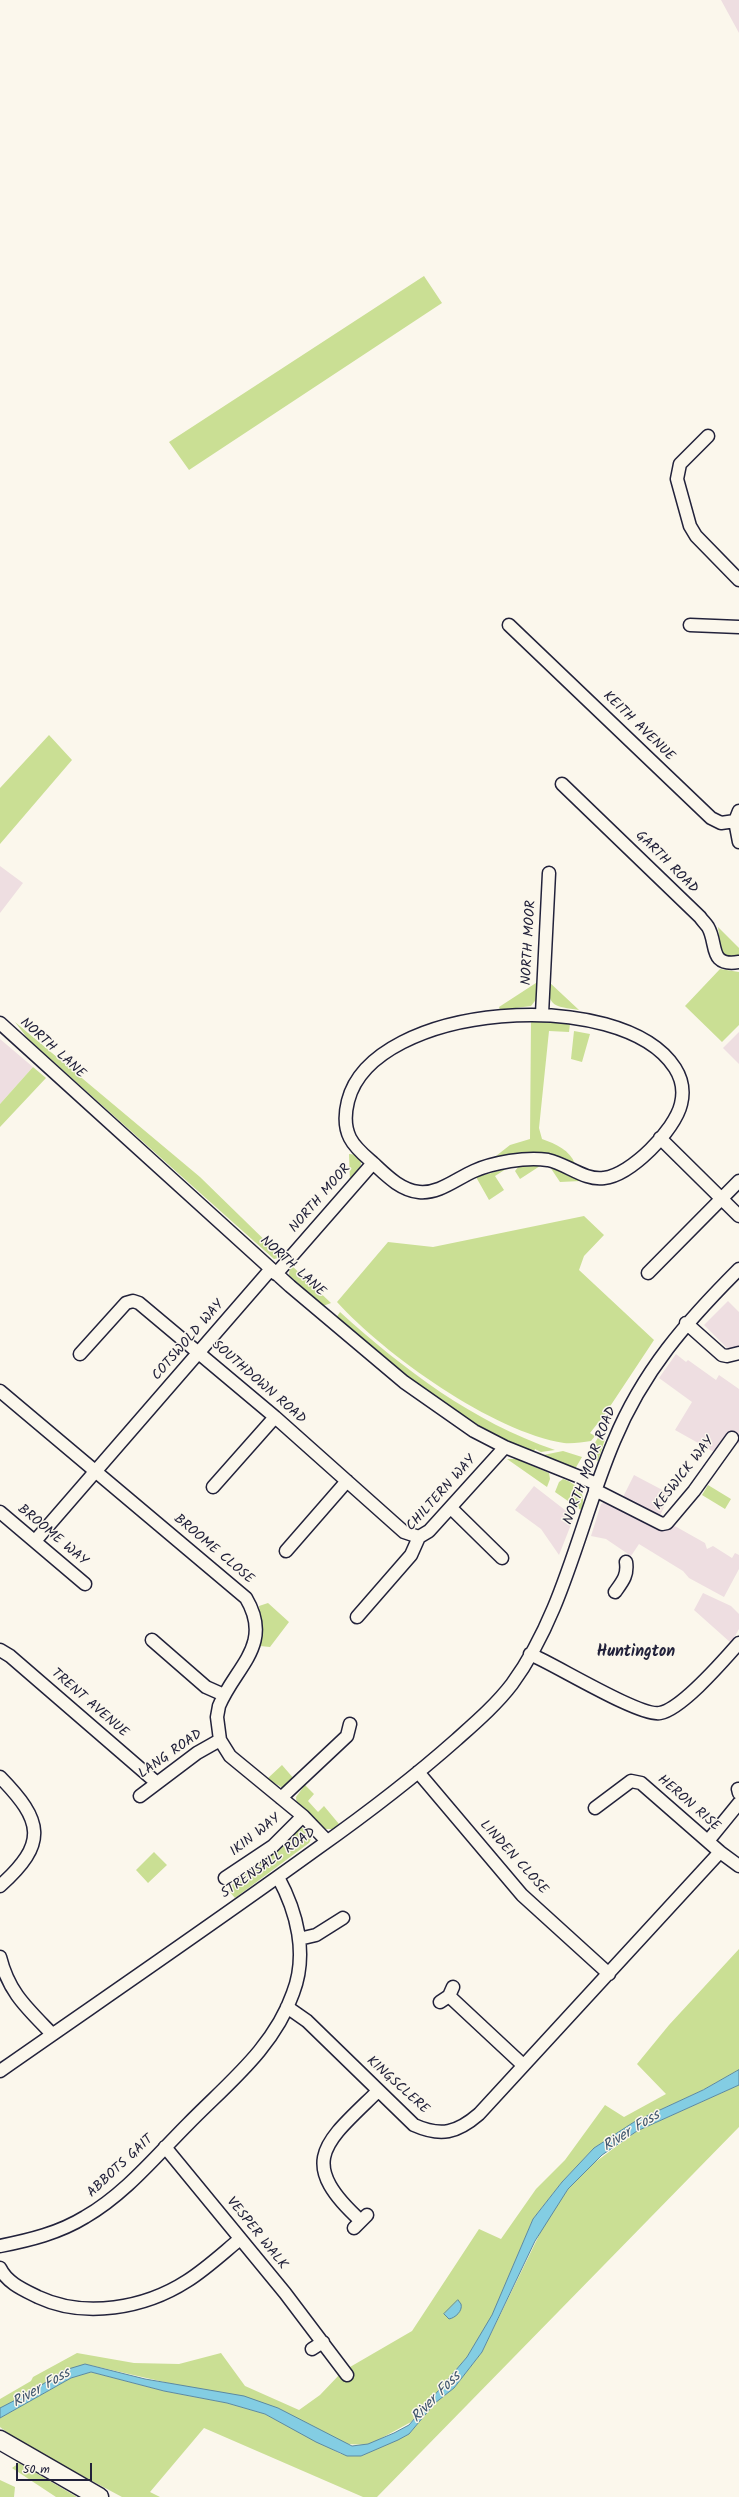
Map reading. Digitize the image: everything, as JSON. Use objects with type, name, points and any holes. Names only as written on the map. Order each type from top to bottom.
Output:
[{"type":"highway","points":[[0,2440],[98,2497]]},
{"type":"street","points":[[708,436],[680,464],[677,480],[690,526],[696,536],[739,580]]},
{"type":"street","points":[[690,624],[739,627]]},
{"type":"street","name":"KEITH AVENUE","points":[[509,625],[711,818],[721,824],[737,816],[739,842]]},
{"type":"street","name":"GARTH ROAD","points":[[562,784],[700,917],[708,927],[716,956],[726,963],[739,962]]},
{"type":"street","name":"NORTH MOOR","points":[[542,1014],[550,873]]},
{"type":"street","name":"NORTH MOOR","points":[[542,1014],[573,1017],[611,1026],[642,1038],[655,1045],[664,1055],[680,1079],[683,1092],[679,1112],[660,1138],[624,1172],[602,1179],[586,1175],[549,1160],[536,1159],[489,1166],[446,1186],[422,1192],[402,1186],[373,1163],[350,1138],[346,1119],[349,1098],[354,1084],[373,1062],[402,1044],[438,1029],[501,1016],[542,1014]]},
{"type":"street","name":"NORTH LANE","points":[[0,1023],[274,1271],[375,1360],[451,1417],[505,1447],[596,1487]]},
{"type":"street","points":[[660,1138],[739,1216]]},
{"type":"street","name":"NORTH MOOR","points":[[274,1271],[373,1163]]},
{"type":"street","points":[[648,1273],[739,1181]]},
{"type":"street","name":"NORTH MOOR ROAD","points":[[530,1654],[561,1590],[596,1487],[625,1416],[641,1386],[664,1350],[686,1323],[739,1269]]},
{"type":"street","name":"COTSWOLD WAY","points":[[97,1471],[199,1353],[274,1271]]},
{"type":"street","name":"SOUTHDOWN ROAD","points":[[80,1354],[126,1303],[133,1301],[139,1302],[275,1417],[404,1532],[419,1537]]},
{"type":"street","points":[[686,1323],[722,1355],[727,1356],[739,1353]]},
{"type":"street","name":"BROOME CLOSE","points":[[0,1391],[237,1589],[252,1608],[256,1628],[255,1645],[244,1666],[224,1695],[217,1717],[220,1740],[230,1756],[303,1816],[328,1841]]},
{"type":"street","points":[[213,1487],[275,1417]]},
{"type":"street","name":"KESWICK WAY","points":[[596,1487],[662,1524],[667,1523],[694,1491],[732,1438]]},
{"type":"street","name":"CHILTERN WAY","points":[[357,1617],[412,1555],[419,1537],[429,1531],[451,1508],[505,1447]]},
{"type":"street","points":[[35,1541],[97,1471]]},
{"type":"street","points":[[286,1551],[347,1481]]},
{"type":"street","points":[[451,1508],[502,1558]]},
{"type":"street","name":"BROOME WAY","points":[[0,1512],[84,1584]]},
{"type":"street","points":[[615,1592],[625,1579],[627,1571],[626,1562]]},
{"type":"street","points":[[152,1640],[206,1687],[224,1695]]},
{"type":"street","points":[[530,1654],[558,1667],[633,1707],[652,1714],[662,1712],[684,1698],[710,1675],[739,1643]]},
{"type":"street","name":"TRENT AVENUE","points":[[0,1650],[157,1783]]},
{"type":"street","name":"STRENSALL ROAD","points":[[0,2071],[278,1877],[418,1772],[501,1697],[530,1654]]},
{"type":"street","points":[[281,1798],[347,1736],[350,1724]]},
{"type":"street","name":"LANG ROAD","points":[[140,1796],[202,1749],[220,1740]]},
{"type":"street","name":"LINDEN CLOSE","points":[[418,1772],[522,1895],[610,1974]]},
{"type":"street","points":[[0,1777],[28,1808],[34,1831],[28,1857],[0,1886]]},
{"type":"street","name":"HERON RISE","points":[[595,1808],[632,1780],[640,1783],[654,1793],[720,1852],[739,1866]]},
{"type":"street","points":[[708,1841],[739,1803]]},
{"type":"street","name":"IKIN WAY","points":[[225,1878],[273,1846],[303,1816]]},
{"type":"street","points":[[610,1974],[720,1852]]},
{"type":"street","name":"ABBOTS GAIT","points":[[0,2246],[36,2239],[72,2225],[87,2216],[123,2188],[262,2049],[287,2007],[298,1974],[299,1939],[294,1910],[278,1877]]},
{"type":"street","points":[[299,1939],[316,1934],[345,1916]]},
{"type":"street","points":[[0,1957],[5,1975],[16,1995],[52,2034]]},
{"type":"street","name":"KINGSCLERE","points":[[287,2007],[307,2021],[414,2125],[435,2132],[446,2132],[466,2125],[610,1974]]},
{"type":"street","points":[[447,1995],[523,2066]]},
{"type":"street","points":[[361,2221],[335,2196],[329,2186],[324,2166],[324,2156],[334,2135],[378,2091]]},
{"type":"street","name":"VESPER WALK","points":[[165,2147],[323,2342],[347,2375]]},
{"type":"street","points":[[0,2268],[7,2278],[16,2286],[42,2299],[74,2308],[104,2309],[133,2302],[181,2284],[200,2272],[240,2239]]},
{"type":"street","points":[[312,2350],[323,2342]]},
{"type":"shaded area","points":[[721,0],[739,0],[739,33]]},
{"type":"shaded area","points":[[0,866],[23,883],[0,913]]},
{"type":"shaded area","points":[[739,1032],[739,1064],[723,1048]]},
{"type":"shaded area","points":[[0,1039],[33,1067],[0,1104]]},
{"type":"shaded area","points":[[728,1301],[739,1312],[739,1347],[730,1351],[704,1325]]},
{"type":"shaded area","points":[[676,1354],[686,1362],[688,1360],[716,1380],[719,1375],[739,1389],[739,1444],[728,1435],[716,1453],[675,1430],[692,1402],[659,1378]]},
{"type":"shaded area","points":[[634,1475],[670,1494],[659,1518],[622,1499]]},
{"type":"shaded area","points":[[534,1486],[574,1517],[559,1555],[541,1529],[515,1510]]},
{"type":"shaded area","points":[[609,1500],[673,1525],[705,1543],[707,1549],[713,1546],[732,1558],[735,1553],[739,1555],[739,1569],[724,1597],[689,1578],[683,1571],[639,1544],[631,1556],[606,1539],[591,1536],[601,1504]]},
{"type":"shaded area","points":[[703,1593],[731,1606],[739,1614],[739,1629],[731,1643],[694,1610]]},
{"type":"green space","points":[[424,276],[442,303],[189,470],[169,442]]},
{"type":"green space","points":[[49,735],[72,760],[0,844],[0,788]]},
{"type":"green space","points":[[718,927],[739,948],[739,955],[729,957],[721,952]]},
{"type":"green space","points":[[720,969],[739,972],[739,1025],[722,1042],[685,1006]]},
{"type":"green space","points":[[539,981],[538,997],[531,1006],[500,1010],[499,1007]]},
{"type":"green space","points":[[548,981],[579,1010],[564,1008],[554,1004],[549,996]]},
{"type":"green space","points":[[531,1021],[570,1024],[569,1032],[549,1031],[539,1128],[542,1139],[557,1145],[566,1151],[573,1159],[575,1164],[536,1156],[496,1156],[510,1145],[530,1139]]},
{"type":"green space","points":[[15,1022],[200,1177],[282,1257],[274,1259],[28,1039]]},
{"type":"green space","points":[[574,1031],[590,1034],[582,1062],[571,1059]]},
{"type":"green space","points":[[33,1067],[46,1078],[0,1127],[0,1104]]},
{"type":"green space","points":[[349,1154],[359,1155],[361,1159],[361,1166],[350,1182]]},
{"type":"green space","points":[[519,1166],[540,1166],[520,1179],[515,1171]]},
{"type":"green space","points":[[550,1167],[580,1179],[581,1181],[560,1182]]},
{"type":"green space","points":[[506,1169],[495,1176],[504,1190],[489,1200],[476,1177]]},
{"type":"green space","points":[[584,1216],[604,1235],[584,1256],[579,1270],[654,1340],[605,1414],[590,1433],[595,1436],[591,1441],[564,1443],[536,1436],[505,1424],[474,1408],[411,1367],[383,1345],[337,1302],[388,1242],[433,1247]]},
{"type":"green space","points":[[290,1264],[331,1303],[323,1306],[289,1275]]},
{"type":"green space","points":[[340,1312],[389,1354],[440,1392],[496,1425],[555,1450],[541,1452],[535,1449],[533,1454],[479,1427],[454,1411],[405,1376],[336,1318]]},
{"type":"green space","points":[[599,1436],[605,1439],[598,1461],[587,1456]]},
{"type":"green space","points":[[563,1451],[582,1457],[575,1469],[538,1456]]},
{"type":"green space","points":[[507,1459],[516,1459],[549,1473],[550,1479],[547,1487]]},
{"type":"green space","points":[[563,1479],[573,1484],[580,1490],[583,1499],[581,1510],[555,1492],[559,1482]]},
{"type":"green space","points":[[708,1485],[731,1499],[725,1509],[702,1495]]},
{"type":"green space","points":[[268,1603],[289,1622],[270,1647],[260,1646],[263,1631],[259,1606]]},
{"type":"green space","points":[[282,1765],[295,1780],[283,1788],[267,1779]]},
{"type":"green space","points":[[305,1785],[314,1794],[308,1801],[318,1812],[324,1806],[339,1824],[333,1829],[322,1829],[297,1806],[296,1797]]},
{"type":"green space","points":[[300,1827],[310,1832],[312,1837],[309,1843],[235,1898],[229,1891],[237,1876]]},
{"type":"green space","points":[[154,1852],[167,1865],[148,1883],[136,1870]]},
{"type":"green space","points":[[739,1949],[739,2070],[703,2090],[634,2122],[594,2148],[562,2182],[533,2219],[492,2316],[467,2357],[411,2422],[369,2445],[346,2444],[278,2408],[85,2364],[0,2409],[0,2399],[31,2381],[33,2377],[77,2353],[134,2363],[179,2364],[221,2353],[245,2386],[299,2410],[320,2395],[340,2374],[350,2377],[353,2373],[350,2367],[412,2331],[479,2229],[501,2239],[536,2189],[565,2160],[605,2105],[624,2117],[666,2094],[637,2064],[669,2025]]},
{"type":"green space","points":[[739,2085],[739,2127],[377,2497],[363,2497],[204,2428],[150,2492],[160,2497],[122,2497],[21,2443],[0,2427],[0,2418],[71,2378],[91,2372],[164,2391],[227,2403],[265,2414],[341,2454],[361,2456],[409,2434],[435,2403],[454,2388],[482,2352],[546,2221],[568,2189],[590,2166],[637,2131]]},
{"type":"green space","points":[[19,2463],[77,2497],[56,2497],[12,2468]]},
{"type":"green space","points":[[0,2480],[15,2487],[14,2497],[0,2497]]},
{"type":"water","name":"River Foss","points":[[739,2070],[739,2085],[637,2131],[602,2155],[568,2189],[535,2241],[482,2352],[454,2388],[435,2403],[409,2434],[398,2440],[361,2456],[347,2456],[316,2442],[265,2414],[227,2403],[164,2391],[91,2372],[71,2378],[0,2418],[0,2408],[29,2393],[65,2370],[85,2364],[145,2379],[244,2396],[278,2408],[352,2446],[368,2444],[394,2433],[409,2425],[467,2357],[492,2315],[533,2219],[562,2182],[594,2148],[634,2122],[703,2090]]},
{"type":"water","points":[[458,2300],[461,2304],[460,2312],[456,2316],[449,2319],[444,2314]]},
{"type":"district","name":"Huntington","points":[[636,1653]]}]
